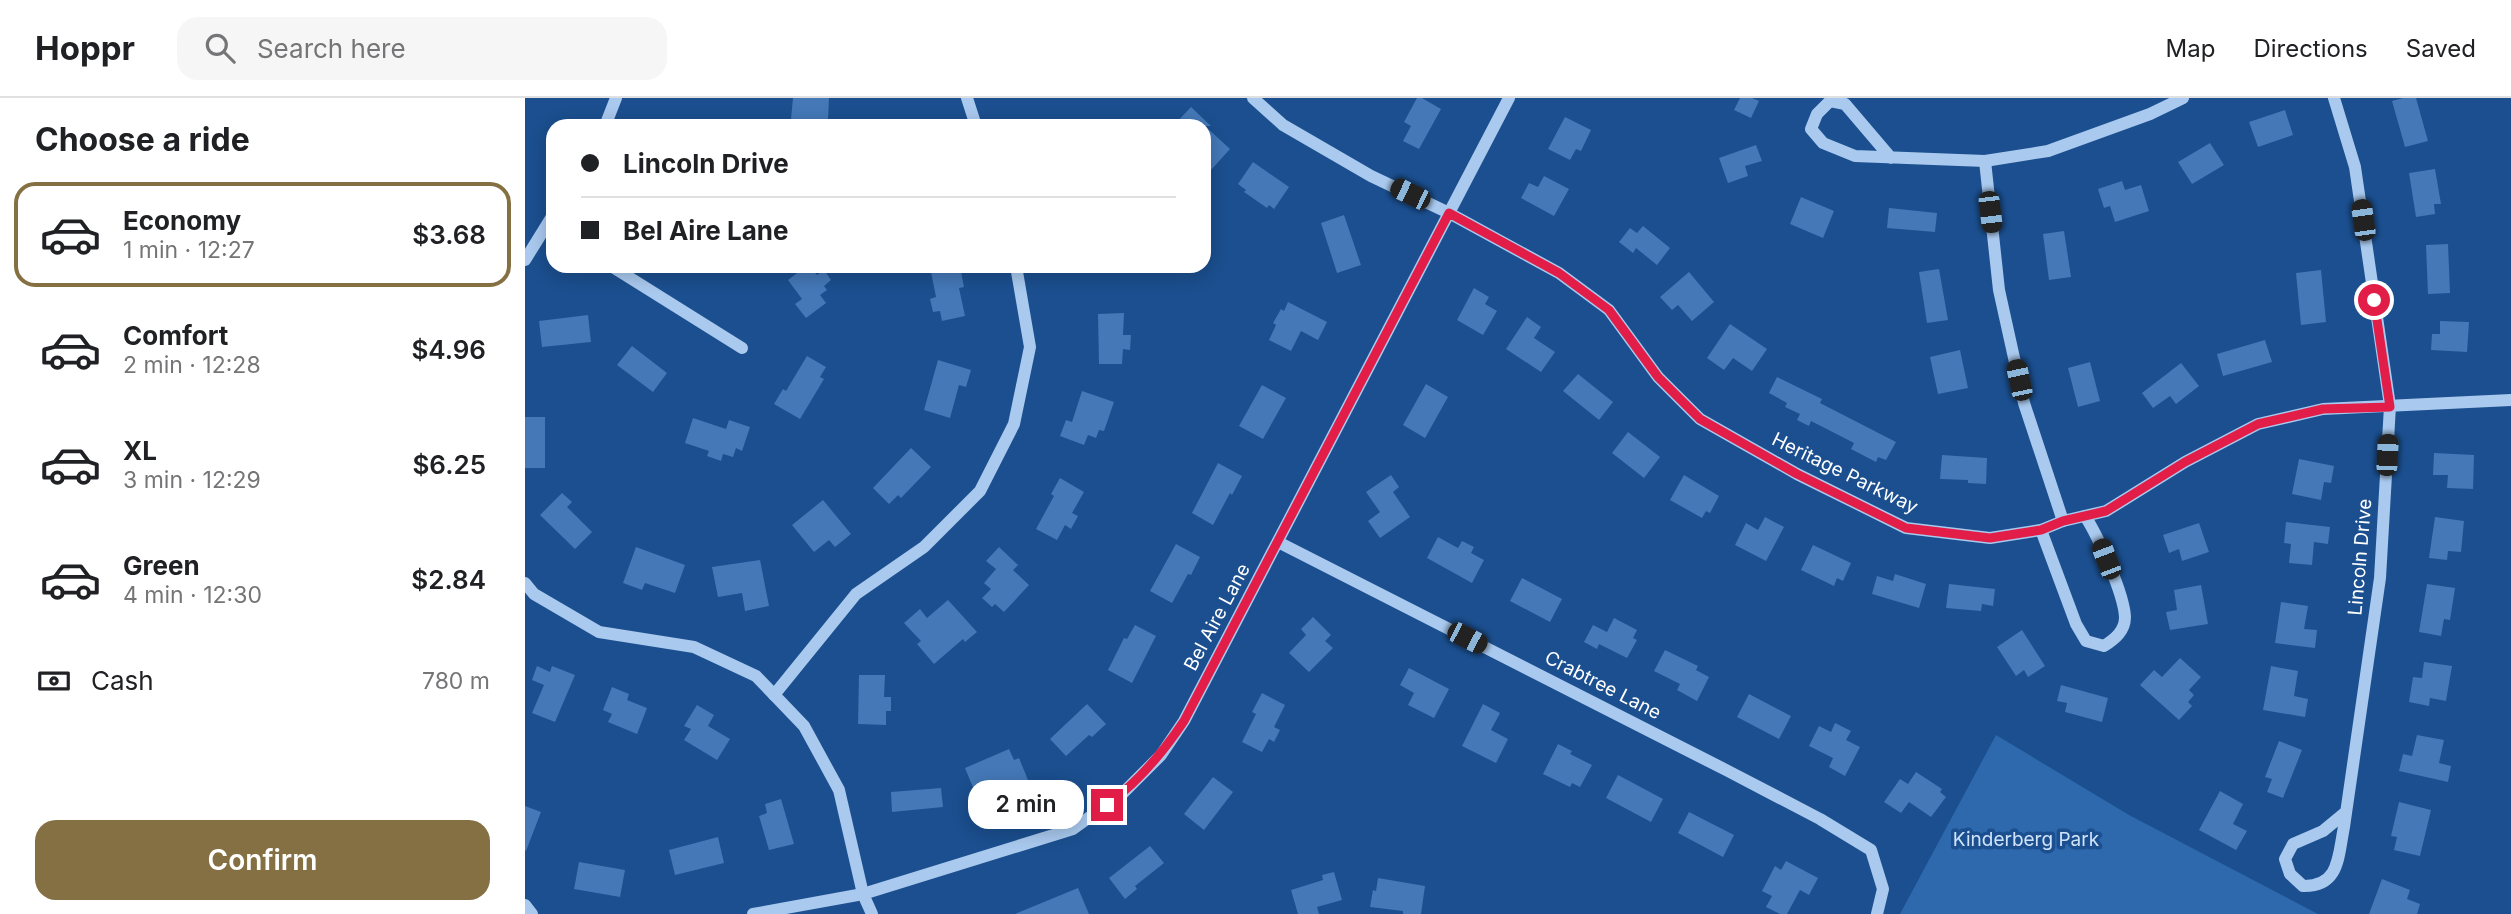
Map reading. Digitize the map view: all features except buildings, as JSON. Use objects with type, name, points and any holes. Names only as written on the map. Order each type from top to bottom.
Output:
[{"type":"street","points":[[608,119],[616,98]]},
{"type":"street","points":[[967,98],[974,119]]},
{"type":"street","name":"Heritage Parkway","points":[[1253,98],[1283,125],[1371,176],[1449,213],[1559,273],[1609,310],[1658,377],[1700,419],[1797,474],[1906,528],[1990,538],[2041,530],[2063,521],[2106,511],[2185,462],[2258,424],[2323,409],[2511,400]]},
{"type":"street","name":"Bel Aire Lane","points":[[753,914],[863,894],[1073,829],[1123,793],[1161,755],[1184,721],[1509,98]]},
{"type":"street","points":[[1891,158],[1845,104],[1830,101],[1817,114],[1811,129],[1823,143],[1855,156],[1891,158],[1985,161],[2048,151],[2150,114],[2183,98]]},
{"type":"street","name":"Lincoln Drive","points":[[2334,98],[2355,167],[2390,407],[2380,578],[2346,812],[2337,865],[2330,878],[2318,887],[2303,886],[2290,874],[2285,859],[2293,844],[2323,831],[2346,812]]},
{"type":"street","points":[[1985,161],[1999,290],[2021,391],[2063,521]]},
{"type":"street","points":[[525,260],[546,230]]},
{"type":"street","points":[[622,273],[742,348]]},
{"type":"street","points":[[775,695],[856,594],[924,547],[980,491],[1014,424],[1030,347],[1017,273]]},
{"type":"street","points":[[2041,530],[2076,624],[2086,641],[2104,646],[2118,637],[2125,618],[2102,547],[2085,516]]},
{"type":"street","name":"Crabtree Lane","points":[[1278,542],[1728,771],[1820,819],[1871,850],[1882,888],[1877,914]]},
{"type":"street","points":[[525,583],[534,594],[599,632],[694,647],[756,676],[804,726],[839,790],[863,894],[872,914]]},
{"type":"street","points":[[525,905],[532,914]]},
{"type":"green space","name":"Kinderberg Park","points":[[1996,735],[2129,815],[2318,914],[1900,914]]},
{"type":"route","points":[[1107,805],[1161,755],[1184,721],[1449,213],[1559,273],[1609,310],[1658,377],[1700,419],[1797,474],[1906,528],[1990,538],[2041,530],[2063,521],[2106,511],[2185,462],[2258,424],[2323,409],[2390,407],[2374,300]]}]
